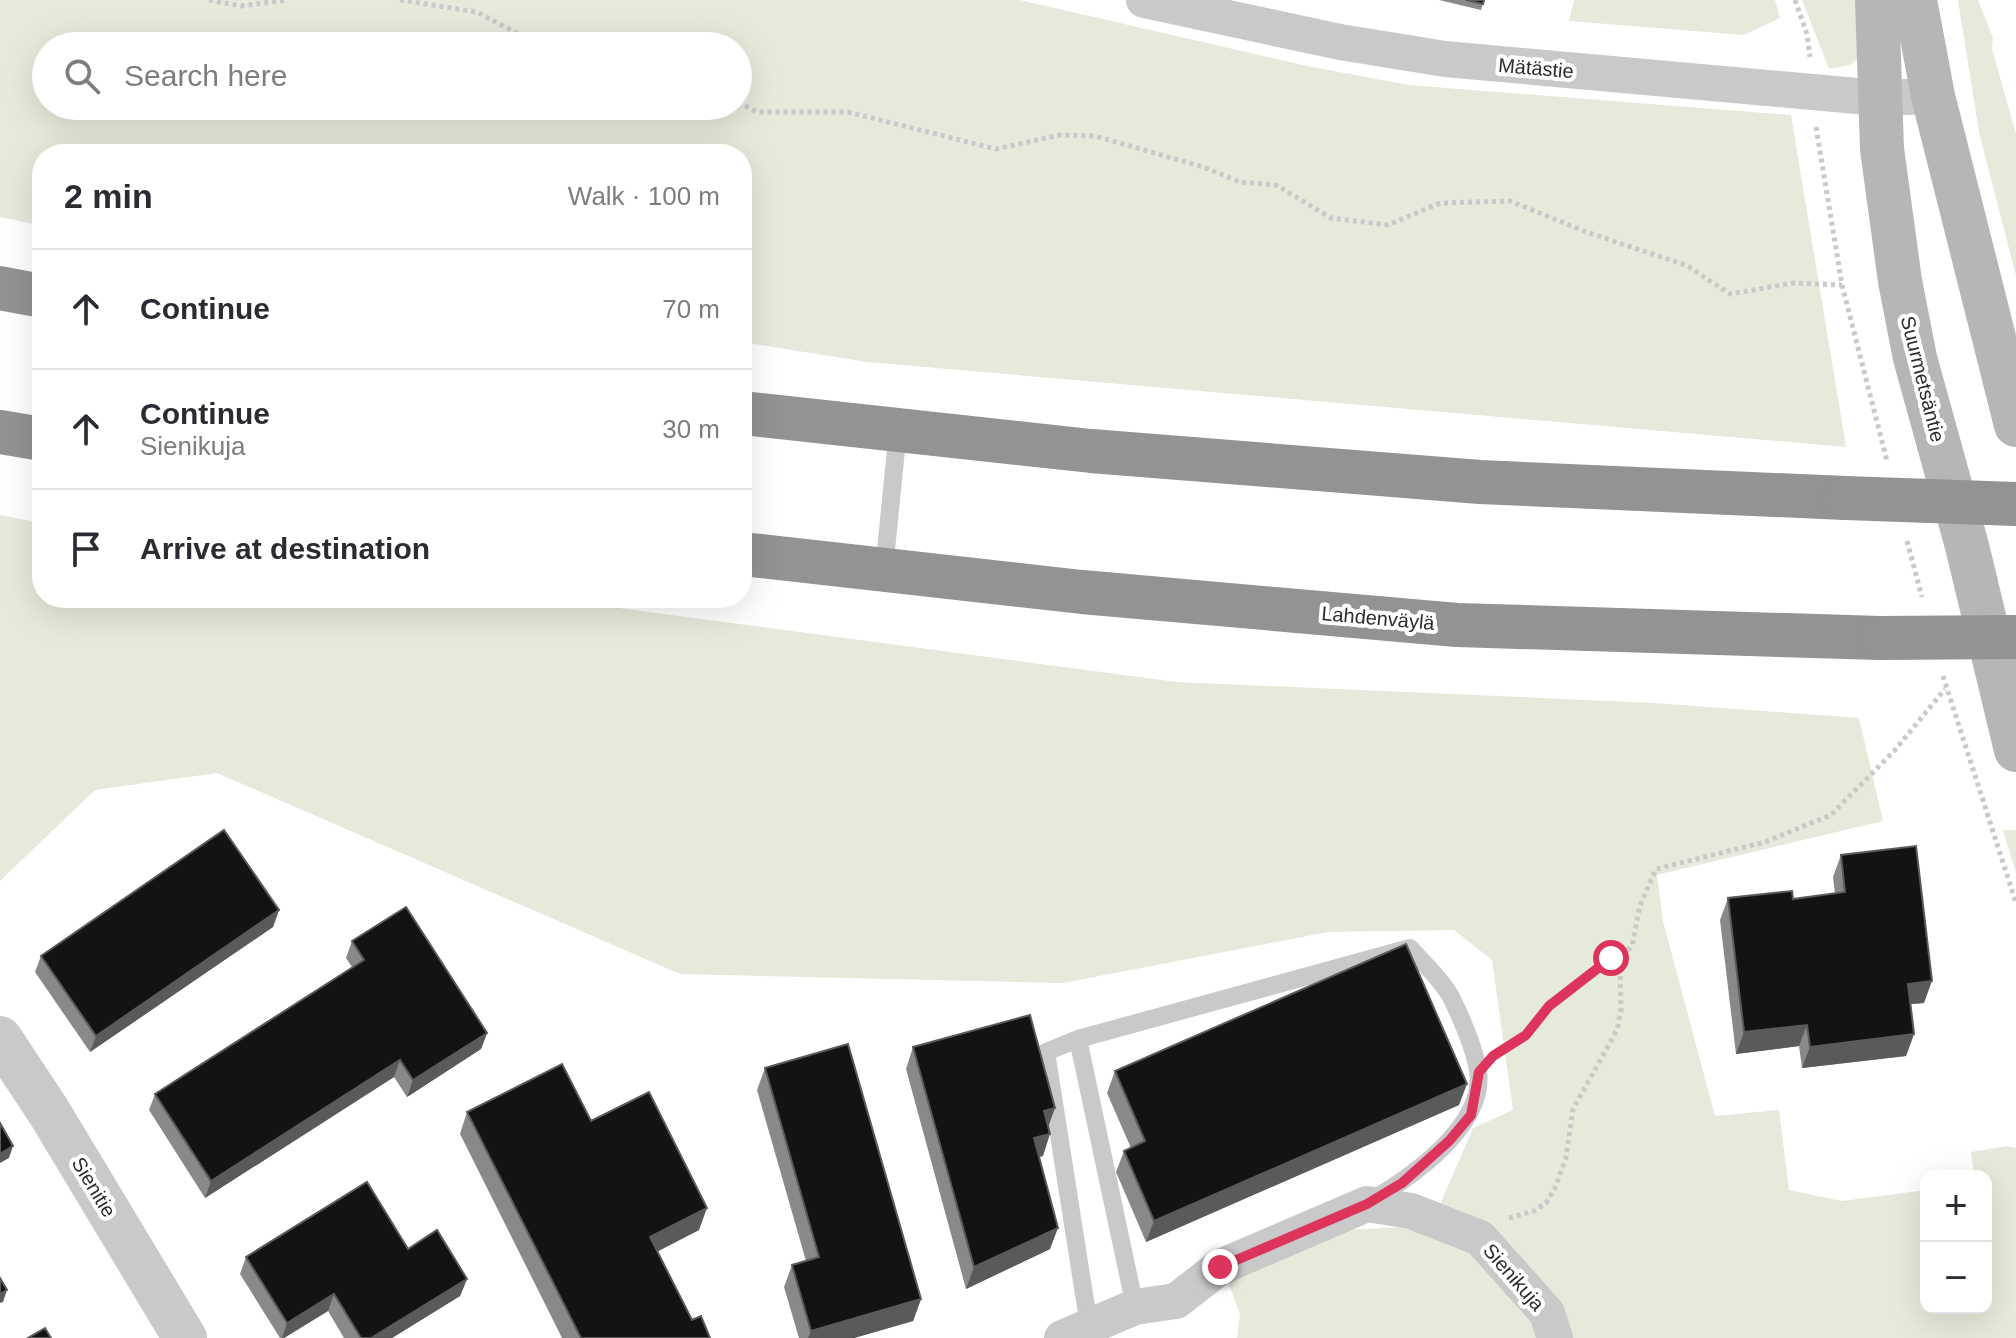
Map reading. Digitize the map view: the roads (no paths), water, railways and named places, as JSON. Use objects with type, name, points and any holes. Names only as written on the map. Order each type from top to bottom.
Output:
[{"type":"highway","points":[[0,288],[32,294]]},
{"type":"highway","points":[[752,414],[1091,451],[1480,482],[2016,504]]},
{"type":"highway","points":[[0,432],[32,437]]},
{"type":"highway","name":"Lahdenväylä","points":[[752,555],[1082,592],[1457,625],[1880,638],[2016,637]]},
{"type":"main road","name":"Suurmetsäntie","points":[[1877,0],[1881,47],[1879,98],[1890,215],[1912,343],[1967,546],[2016,750]]},
{"type":"main road","points":[[1915,0],[1933,96],[2016,425]]},
{"type":"street","name":"Mätästie","points":[[1144,0],[1312,37],[1445,59],[1879,98],[1933,96]]},
{"type":"street","name":"Sienitie","points":[[0,1038],[49,1112],[185,1338]]},
{"type":"street","points":[[1076,1332],[1135,1307],[1176,1301],[1220,1267],[1367,1204]]},
{"type":"street","name":"Sienikuja","points":[[1367,1204],[1411,1211],[1480,1238],[1547,1313],[1555,1338]]},
{"type":"lane","points":[[884,570],[898,430]]},
{"type":"lane","points":[[1076,1332],[1046,1052],[1078,1039],[1410,948],[1452,999],[1479,1072],[1471,1115],[1449,1141],[1402,1183],[1367,1204]]},
{"type":"lane","points":[[1078,1039],[1135,1307]]}]
